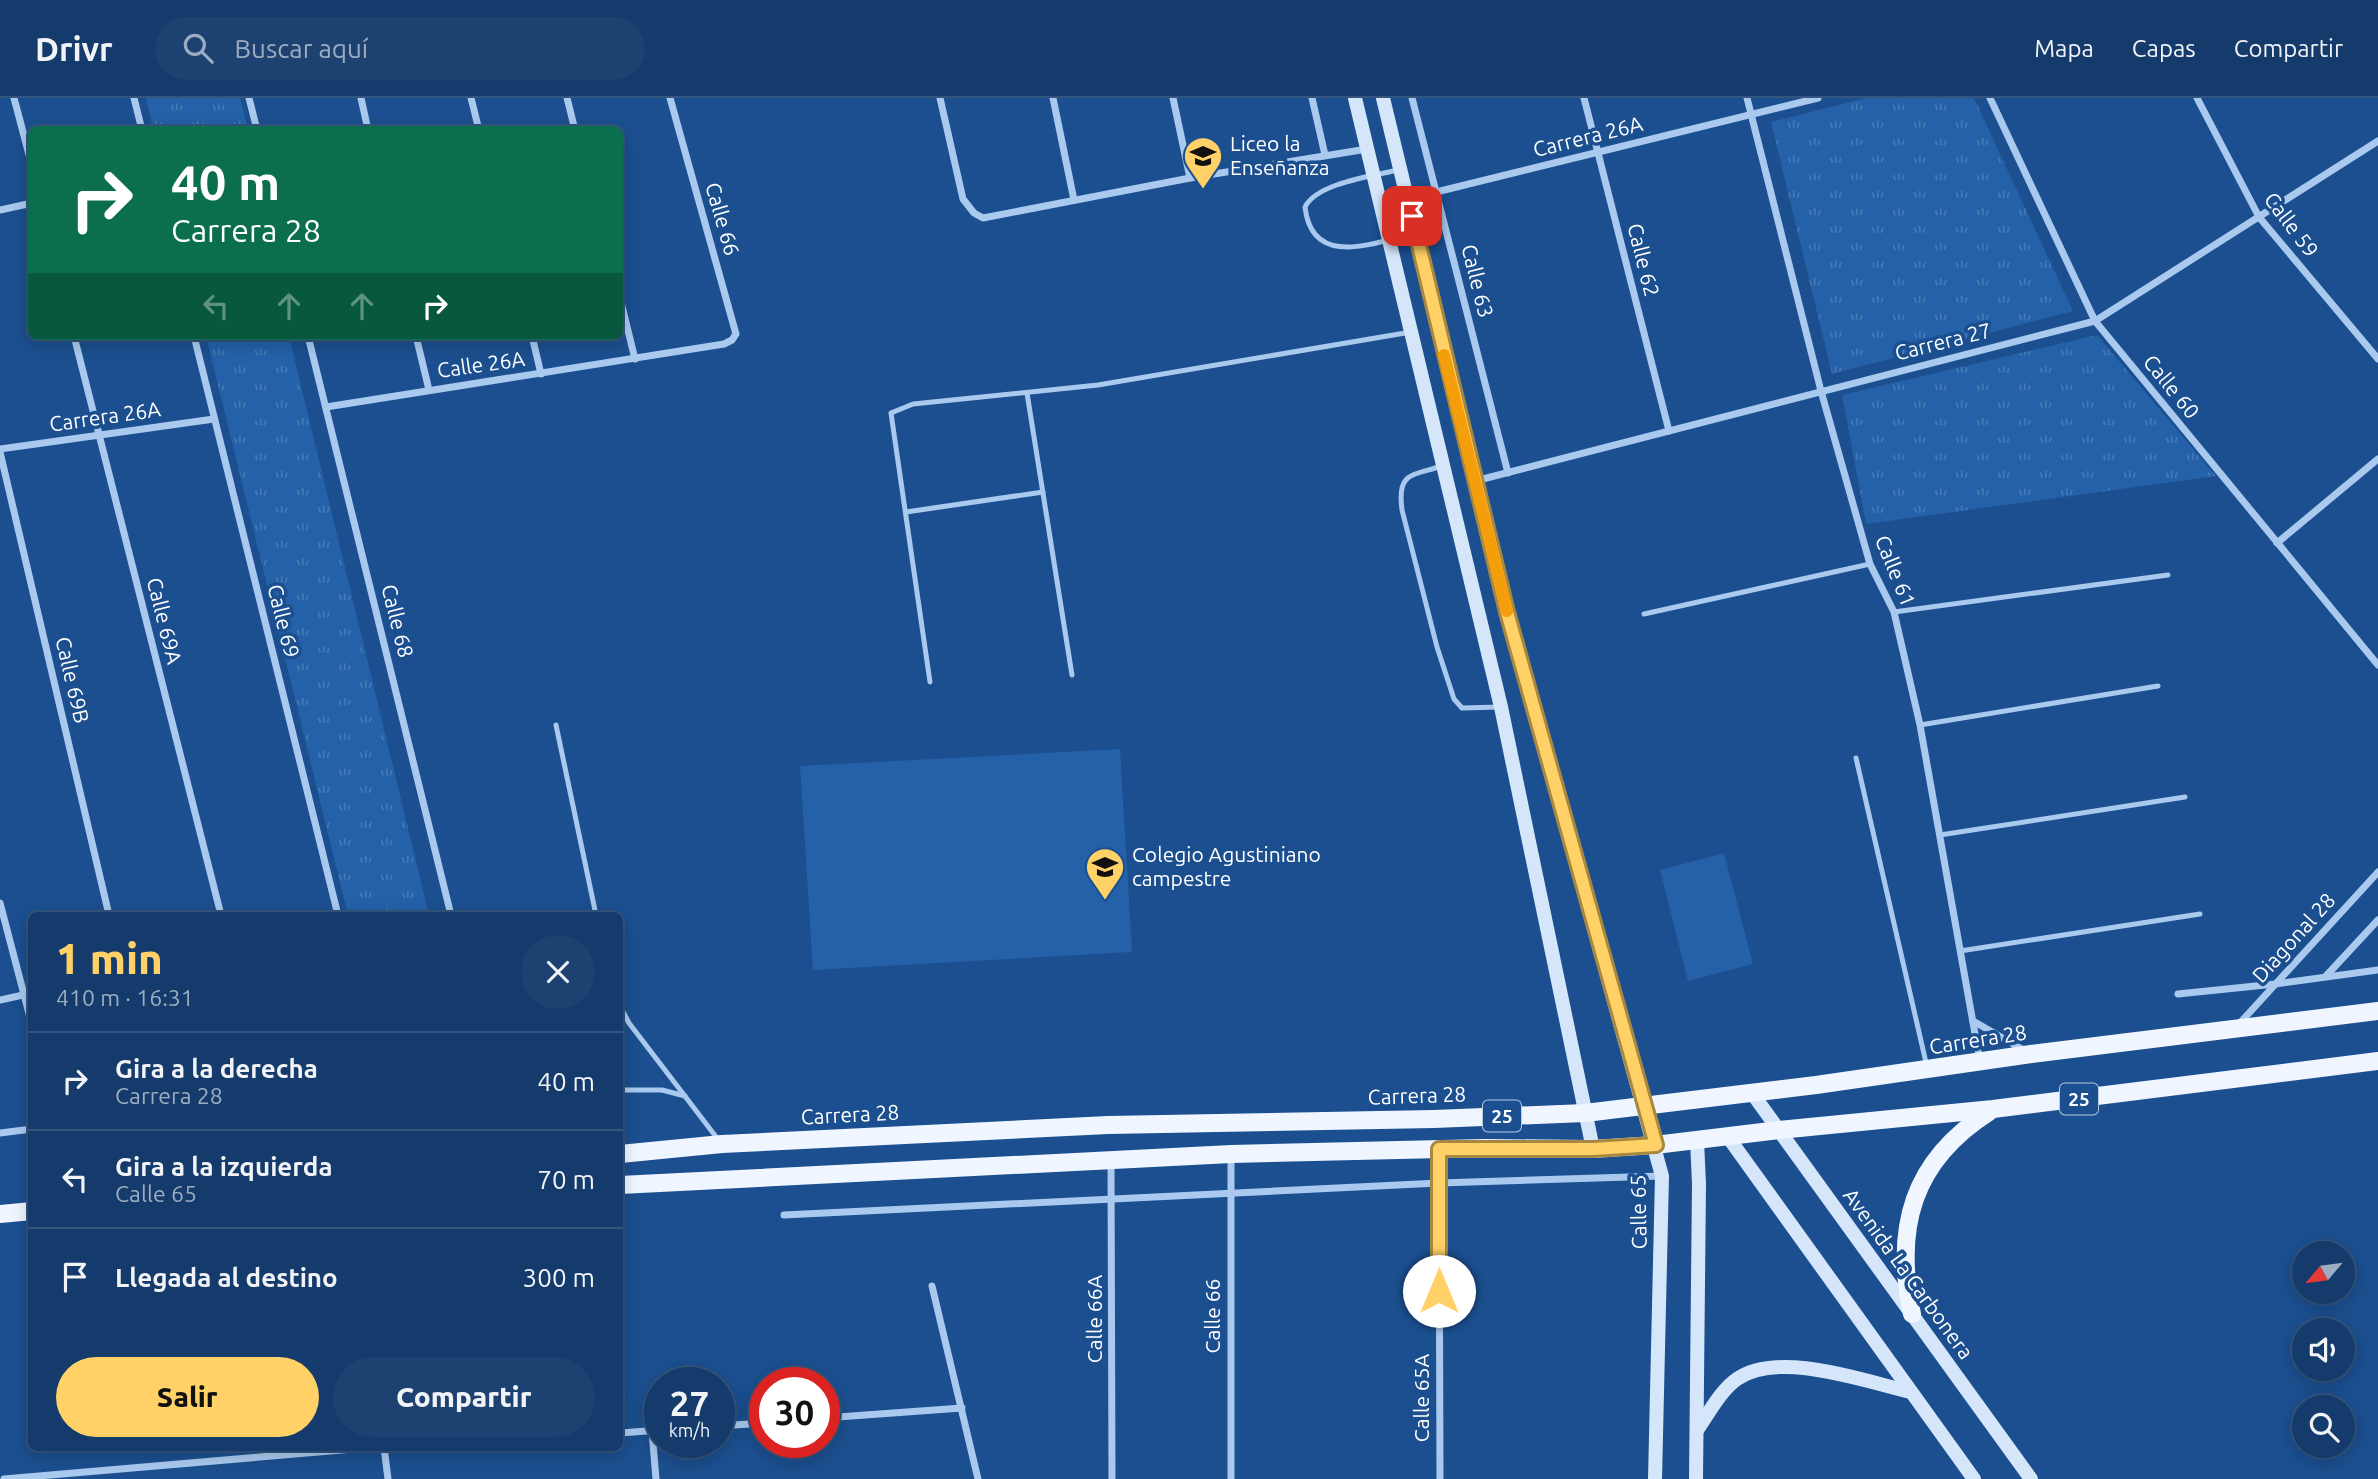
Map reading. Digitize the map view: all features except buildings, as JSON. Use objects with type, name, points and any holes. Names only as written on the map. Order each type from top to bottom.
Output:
[{"type":"main road","name":"Carrera 28","points":[[623,1154],[722,1144],[1108,1125],[1434,1119],[1585,1113],[2378,1011]]},
{"type":"main road","name":"25","points":[[623,1185],[1231,1154],[1439,1149],[1593,1149],[1656,1145],[1779,1130],[1993,1110],[2378,1061]]},
{"type":"main road","points":[[1912,1314],[1904,1262],[1911,1209],[1934,1162],[1970,1124],[1993,1110]]},
{"type":"main road","points":[[0,1214],[28,1211]]},
{"type":"street","points":[[14,98],[28,151]]},
{"type":"street","points":[[134,98],[141,126]]},
{"type":"street","points":[[249,98],[256,126]]},
{"type":"street","points":[[361,98],[367,126]]},
{"type":"street","points":[[471,98],[479,126]]},
{"type":"street","points":[[567,98],[574,126]]},
{"type":"street","name":"Calle 66","points":[[670,98],[736,334],[724,344]]},
{"type":"street","points":[[940,98],[963,199],[974,213],[983,218],[1190,178],[1368,149]]},
{"type":"street","points":[[1053,98],[1074,200]]},
{"type":"street","points":[[1173,98],[1190,178]]},
{"type":"street","points":[[1312,98],[1325,155]]},
{"type":"street","points":[[1355,98],[1501,707],[1593,1149]]},
{"type":"street","name":"Calle 65","points":[[1383,98],[1507,612],[1643,1107],[1656,1145],[1662,1176],[1655,1479]]},
{"type":"street","name":"Calle 63","points":[[1412,98],[1508,473]]},
{"type":"street","name":"Calle 62","points":[[1584,98],[1669,431]]},
{"type":"street","name":"Calle 61","points":[[1748,98],[1821,391],[1865,547],[1870,564],[1894,612],[1920,725],[1980,1063]]},
{"type":"street","name":"Carrera 26A","points":[[1408,199],[1818,98]]},
{"type":"street","name":"Calle 60","points":[[1990,98],[2095,321],[2378,665]]},
{"type":"street","name":"Calle 59","points":[[2197,98],[2259,217],[2378,359]]},
{"type":"street","name":"Carrera 27","points":[[1475,481],[2095,321],[2378,141]]},
{"type":"street","points":[[0,210],[28,204]]},
{"type":"street","points":[[623,310],[635,359]]},
{"type":"street","name":"Calle 69A","points":[[75,340],[220,912]]},
{"type":"street","name":"Calle 69","points":[[195,340],[337,912]]},
{"type":"street","name":"Calle 68","points":[[309,340],[450,912]]},
{"type":"street","points":[[417,340],[429,390]]},
{"type":"street","points":[[533,340],[541,374]]},
{"type":"street","name":"Calle 26A","points":[[326,407],[724,344]]},
{"type":"street","name":"Carrera 26A","points":[[0,451],[214,419]]},
{"type":"street","name":"Calle 69B","points":[[0,451],[108,912]]},
{"type":"street","points":[[2277,543],[2378,459]]},
{"type":"street","name":"Diagonal 28","points":[[2235,1028],[2378,872]]},
{"type":"street","points":[[0,903],[27,994],[0,1000]]},
{"type":"street","points":[[2326,977],[2378,920]]},
{"type":"street","points":[[2178,993],[2276,984],[2378,970]]},
{"type":"street","points":[[1973,1021],[2031,1054]]},
{"type":"street","name":"Avenida La Carbonera","points":[[1752,1093],[2031,1479]]},
{"type":"street","points":[[0,1133],[28,1130]]},
{"type":"street","points":[[1728,1137],[1974,1479]]},
{"type":"street","points":[[1696,1479],[1699,1184],[1697,1141]]},
{"type":"street","name":"Calle 65A","points":[[1439,1149],[1440,1479]]},
{"type":"street","name":"Calle 66","points":[[1230,1479],[1231,1154]]},
{"type":"street","name":"Calle 66A","points":[[1111,1159],[1112,1479]]},
{"type":"street","points":[[784,1216],[1439,1183],[1662,1176]]},
{"type":"street","points":[[932,1286],[978,1479]]},
{"type":"street","points":[[1697,1432],[1735,1380],[1756,1369],[1802,1367],[1911,1392]]},
{"type":"street","points":[[840,1417],[962,1408]]},
{"type":"street","points":[[623,1433],[644,1432]]},
{"type":"street","points":[[4,1479],[80,1475],[335,1451]]},
{"type":"street","points":[[384,1451],[387,1479]]},
{"type":"street","points":[[656,1458],[656,1479]]},
{"type":"lane","points":[[1401,170],[1333,187],[1313,196],[1305,207],[1306,216],[1311,232],[1319,241],[1331,246],[1365,245],[1416,232]]},
{"type":"lane","points":[[930,682],[891,413],[914,404],[1098,385],[1411,332]]},
{"type":"lane","points":[[1027,393],[1072,675]]},
{"type":"lane","points":[[1442,466],[1409,477],[1401,484],[1402,510],[1437,646],[1454,699],[1462,708],[1501,707]]},
{"type":"lane","points":[[906,512],[1043,492]]},
{"type":"lane","points":[[1643,614],[1870,564]]},
{"type":"lane","points":[[1894,612],[2168,575]]},
{"type":"lane","points":[[1920,725],[2158,687]]},
{"type":"lane","points":[[556,725],[595,912]]},
{"type":"lane","points":[[1856,758],[1928,1070]]},
{"type":"lane","points":[[1940,835],[2185,797]]},
{"type":"lane","points":[[1960,951],[2200,914]]},
{"type":"lane","points":[[623,1012],[722,1144]]},
{"type":"lane","points":[[623,1090],[662,1090],[685,1096]]},
{"type":"green space","points":[[146,98],[240,98],[247,126],[152,126]]},
{"type":"green space","points":[[1866,98],[1974,98],[2073,311],[1832,374],[1771,122]]},
{"type":"green space","points":[[2097,335],[2216,476],[1866,524],[1842,395]]},
{"type":"green space","points":[[207,340],[290,340],[428,912],[347,912]]},
{"type":"green space","points":[[1120,749],[1132,952],[813,970],[800,766]]},
{"type":"green space","points":[[1724,853],[1753,964],[1688,981],[1660,870]]},
{"type":"slow traffic","points":[[1444,355],[1507,611]]},
{"type":"place","name":"Liceo la Enseñanza","points":[[1203,190]]},
{"type":"place","name":"Colegio Agustiniano campestre","points":[[1105,901]]},
{"type":"route","points":[[1412,216],[1507,612],[1643,1107],[1656,1145],[1593,1149],[1439,1149],[1439,1291]]}]
